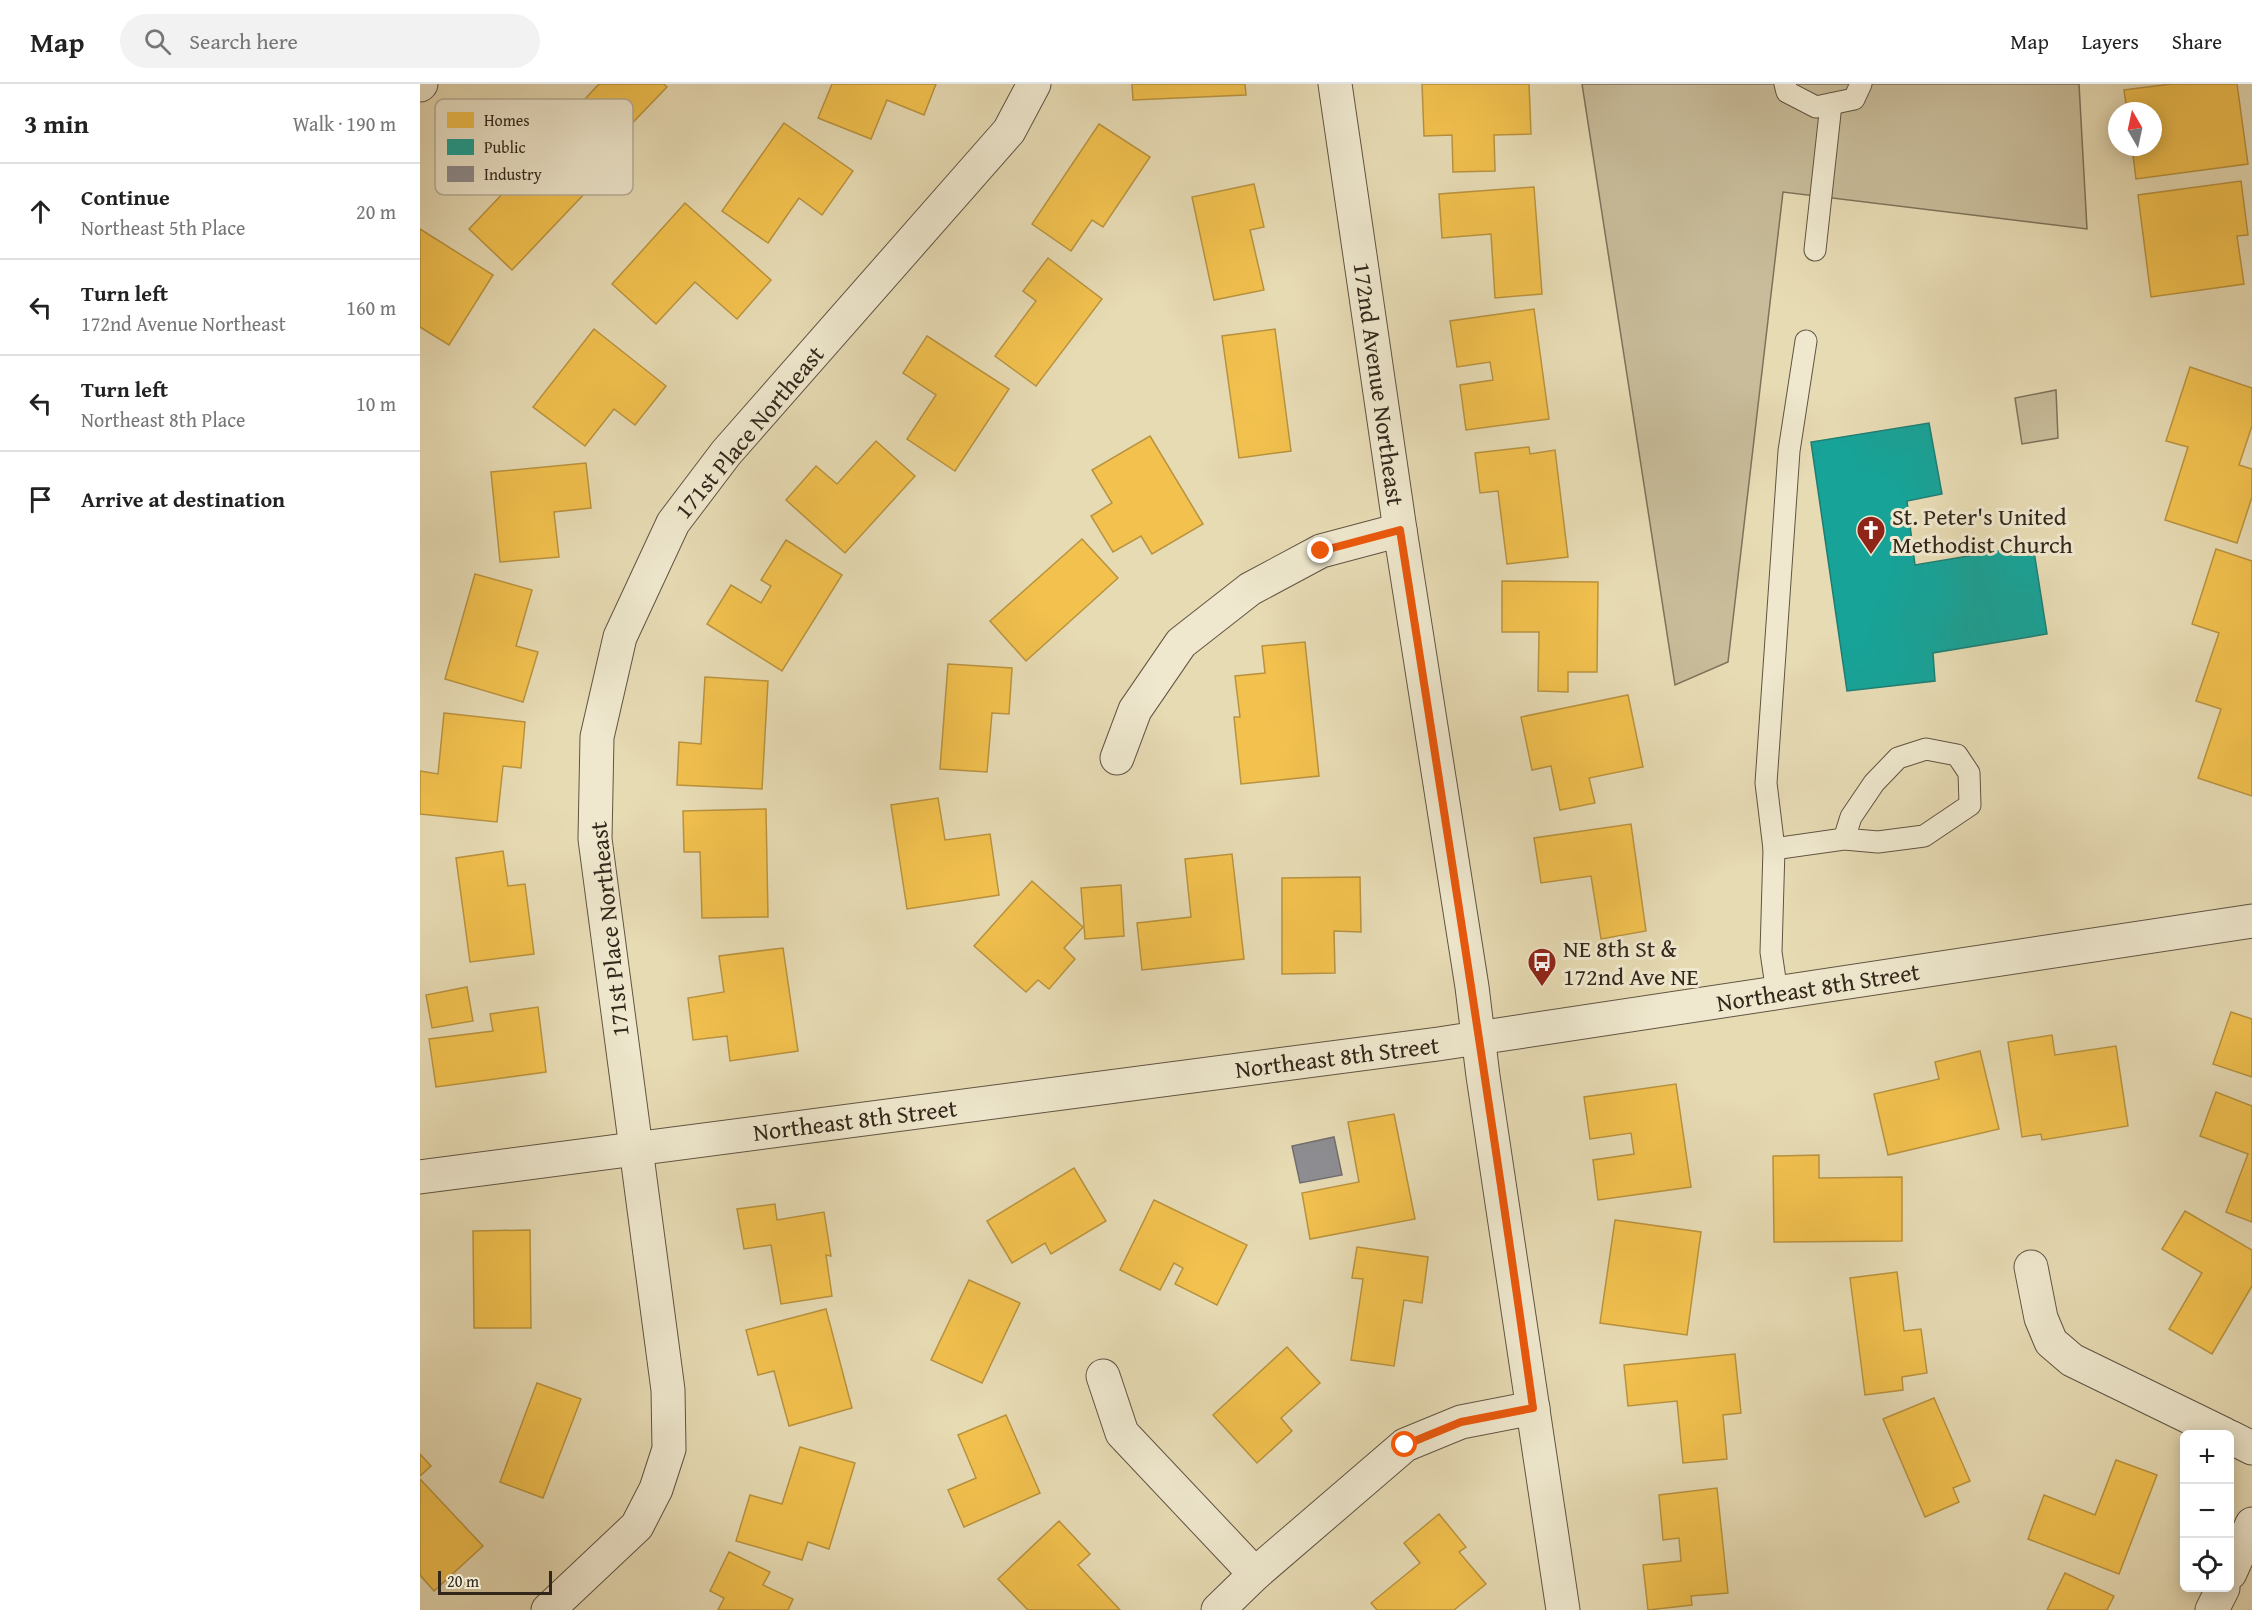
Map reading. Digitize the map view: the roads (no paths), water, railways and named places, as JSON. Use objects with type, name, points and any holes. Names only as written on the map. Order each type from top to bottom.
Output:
[{"type":"street","name":"171st Place Northeast","points":[[548,1610],[637,1526],[656,1489],[669,1449],[668,1390],[595,839],[597,737],[620,637],[674,523],[719,462],[1009,131],[1034,84]]},
{"type":"street","name":"172nd Avenue Northeast","points":[[1335,84],[1563,1610]]},
{"type":"street","points":[[1117,758],[1135,710],[1181,643],[1250,589],[1321,551],[1400,530]]},
{"type":"street","name":"Northeast 8th Street","points":[[420,1177],[1479,1038],[2252,921]]},
{"type":"street","points":[[2031,1268],[2040,1318],[2051,1342],[2072,1360],[2216,1430]]},
{"type":"street","points":[[1103,1376],[1122,1433],[1255,1574]]},
{"type":"street","points":[[1218,1610],[1255,1574],[1405,1445],[1461,1422],[1533,1408]]},
{"type":"street","points":[[2234,1439],[2252,1448]]},
{"type":"street","points":[[2234,1562],[2252,1524]]},
{"type":"street","points":[[2212,1610],[2221,1592]]},
{"type":"lane","points":[[1785,84],[1786,92],[1816,107],[1854,99],[1861,84]]},
{"type":"lane","points":[[1815,250],[1831,104]]},
{"type":"lane","points":[[1777,993],[1771,952],[1774,849],[1766,783],[1789,451],[1806,341]]},
{"type":"lane","points":[[1774,849],[1844,839],[1878,842],[1924,836],[1970,805],[1970,773],[1957,755],[1926,749],[1898,758],[1874,783],[1851,817],[1844,839]]},
{"type":"place","name":"St. Peter's United Methodist Church","points":[[1871,556]]},
{"type":"place","name":"NE 8th St & 172nd Ave NE","points":[[1542,988]]}]
